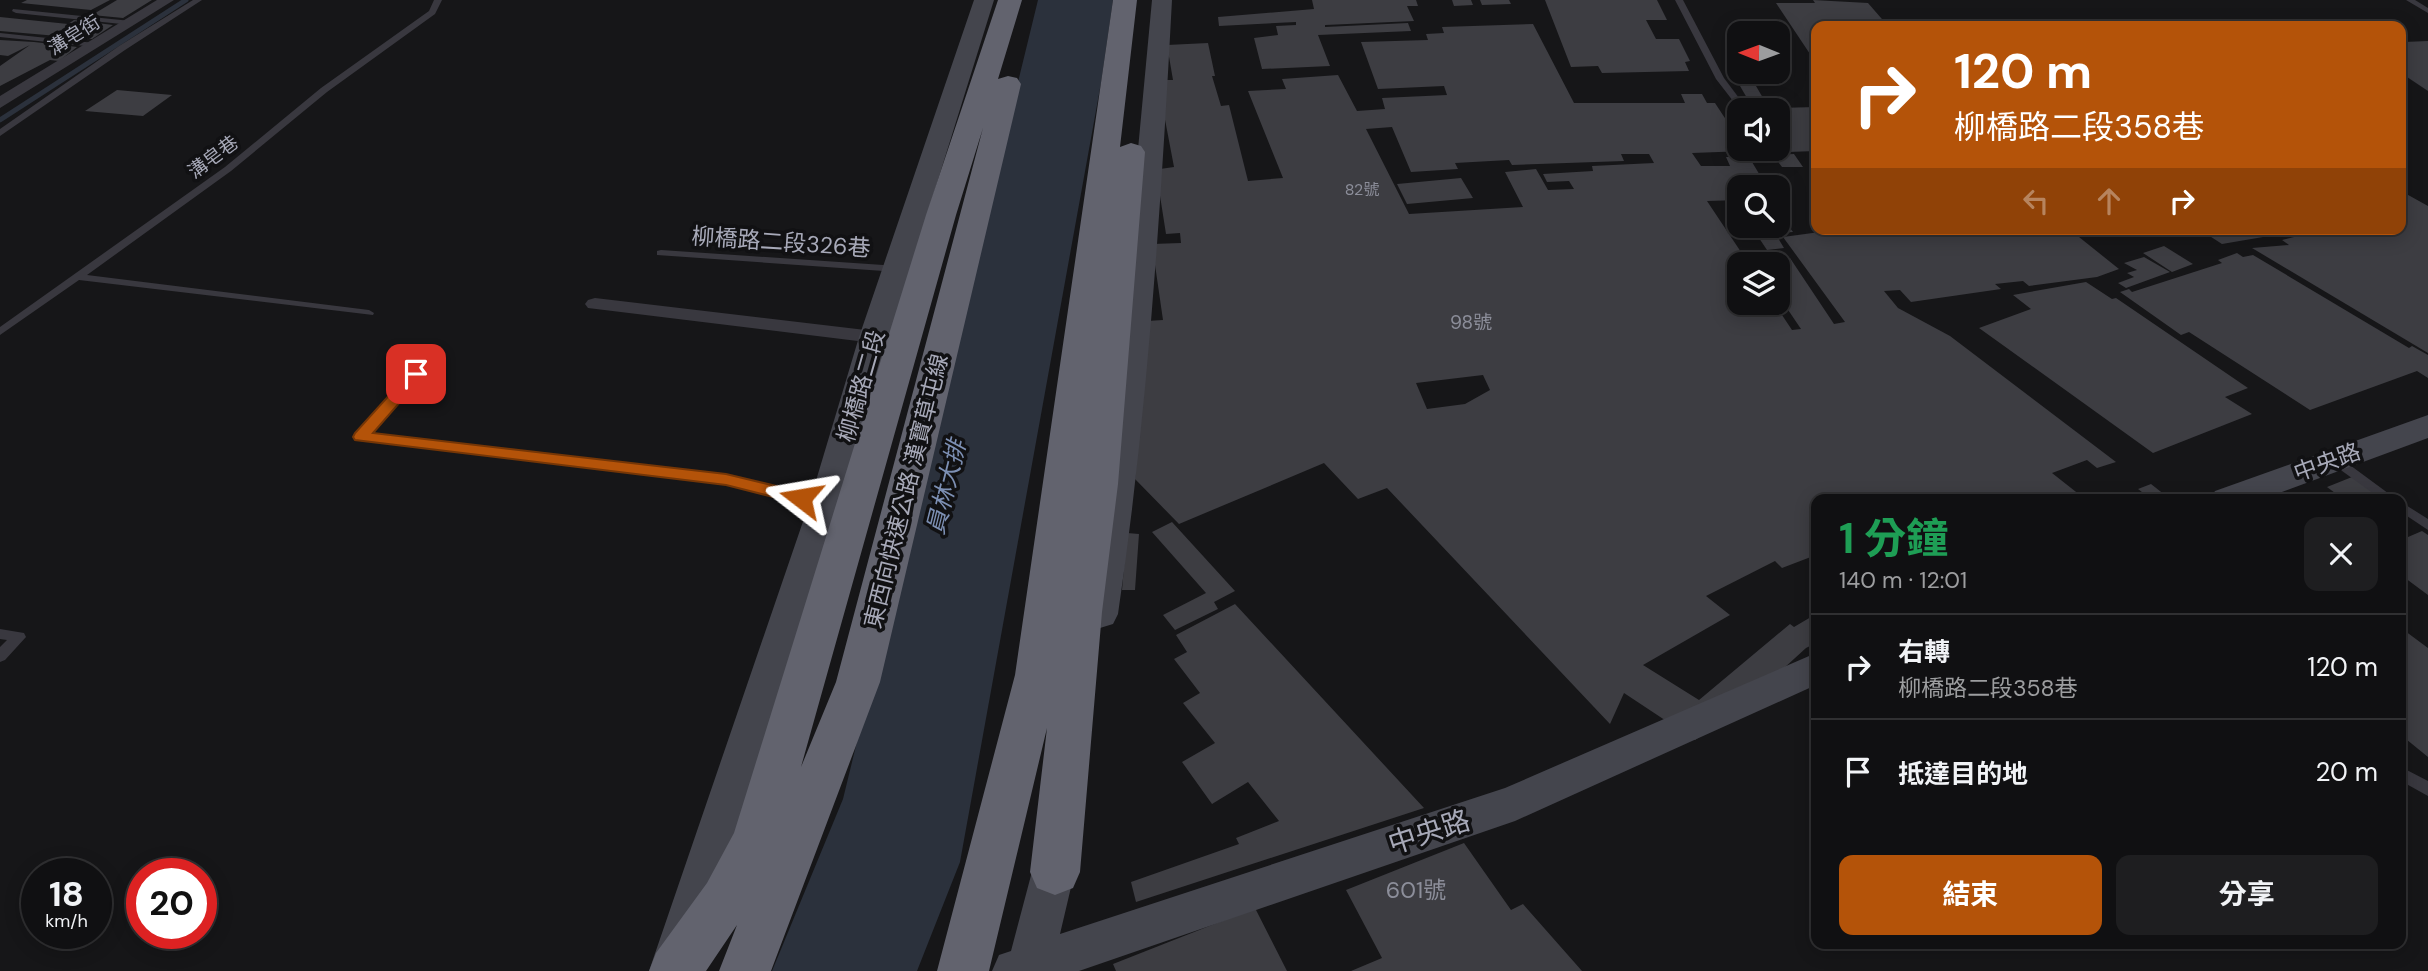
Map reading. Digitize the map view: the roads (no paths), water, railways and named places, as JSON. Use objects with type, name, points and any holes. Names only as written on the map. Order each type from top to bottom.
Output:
[{"type":"highway","points":[[674,971],[725,900],[757,838],[941,215],[1010,0]]},
{"type":"highway","name":"東西向快速公路 漢寶草屯線","points":[[745,971],[858,682],[1029,0]]},
{"type":"highway","points":[[963,971],[1037,675],[1125,0]]},
{"type":"highway","points":[[1055,872],[1081,612],[1099,484],[1145,0]]},
{"type":"main road","name":"柳橋路二段","points":[[674,971],[826,504],[874,337],[984,0]]},
{"type":"main road","points":[[1024,969],[1055,872],[1114,534],[1141,303],[1161,0]]},
{"type":"main road","name":"中央路","points":[[2241,494],[2428,426]]},
{"type":"main road","name":"中央路","points":[[1024,969],[1515,803],[1811,670]]},
{"type":"street","name":"溝皂街","points":[[3,99],[163,3]]},
{"type":"street","points":[[595,304],[874,337]]},
{"type":"lane","points":[[0,133],[122,48],[198,0]]},
{"type":"lane","name":"溝皂巷","points":[[0,332],[228,169],[324,90],[432,12],[438,0]]},
{"type":"lane","points":[[1679,0],[1720,79],[1735,98]]},
{"type":"lane","points":[[2410,0],[2428,11]]},
{"type":"lane","points":[[163,3],[185,8]]},
{"type":"lane","points":[[16,11],[131,23]]},
{"type":"lane","points":[[0,35],[95,45]]},
{"type":"lane","name":"柳橋路二段326巷","points":[[660,253],[898,269]]},
{"type":"lane","points":[[78,277],[369,313]]},
{"type":"lane","points":[[416,374],[360,437],[726,479],[826,504]]},
{"type":"lane","points":[[2335,460],[2383,494]]},
{"type":"lane","points":[[2406,510],[2428,525]]},
{"type":"lane","points":[[0,634],[19,637],[0,656]]},
{"type":"lane","points":[[2406,776],[2428,789]]},
{"type":"water","name":"員林大排","points":[[1038,0],[1113,0],[1101,83],[960,862],[917,971],[772,971],[843,799]]},
{"type":"waterway","points":[[0,120],[186,0]]}]
